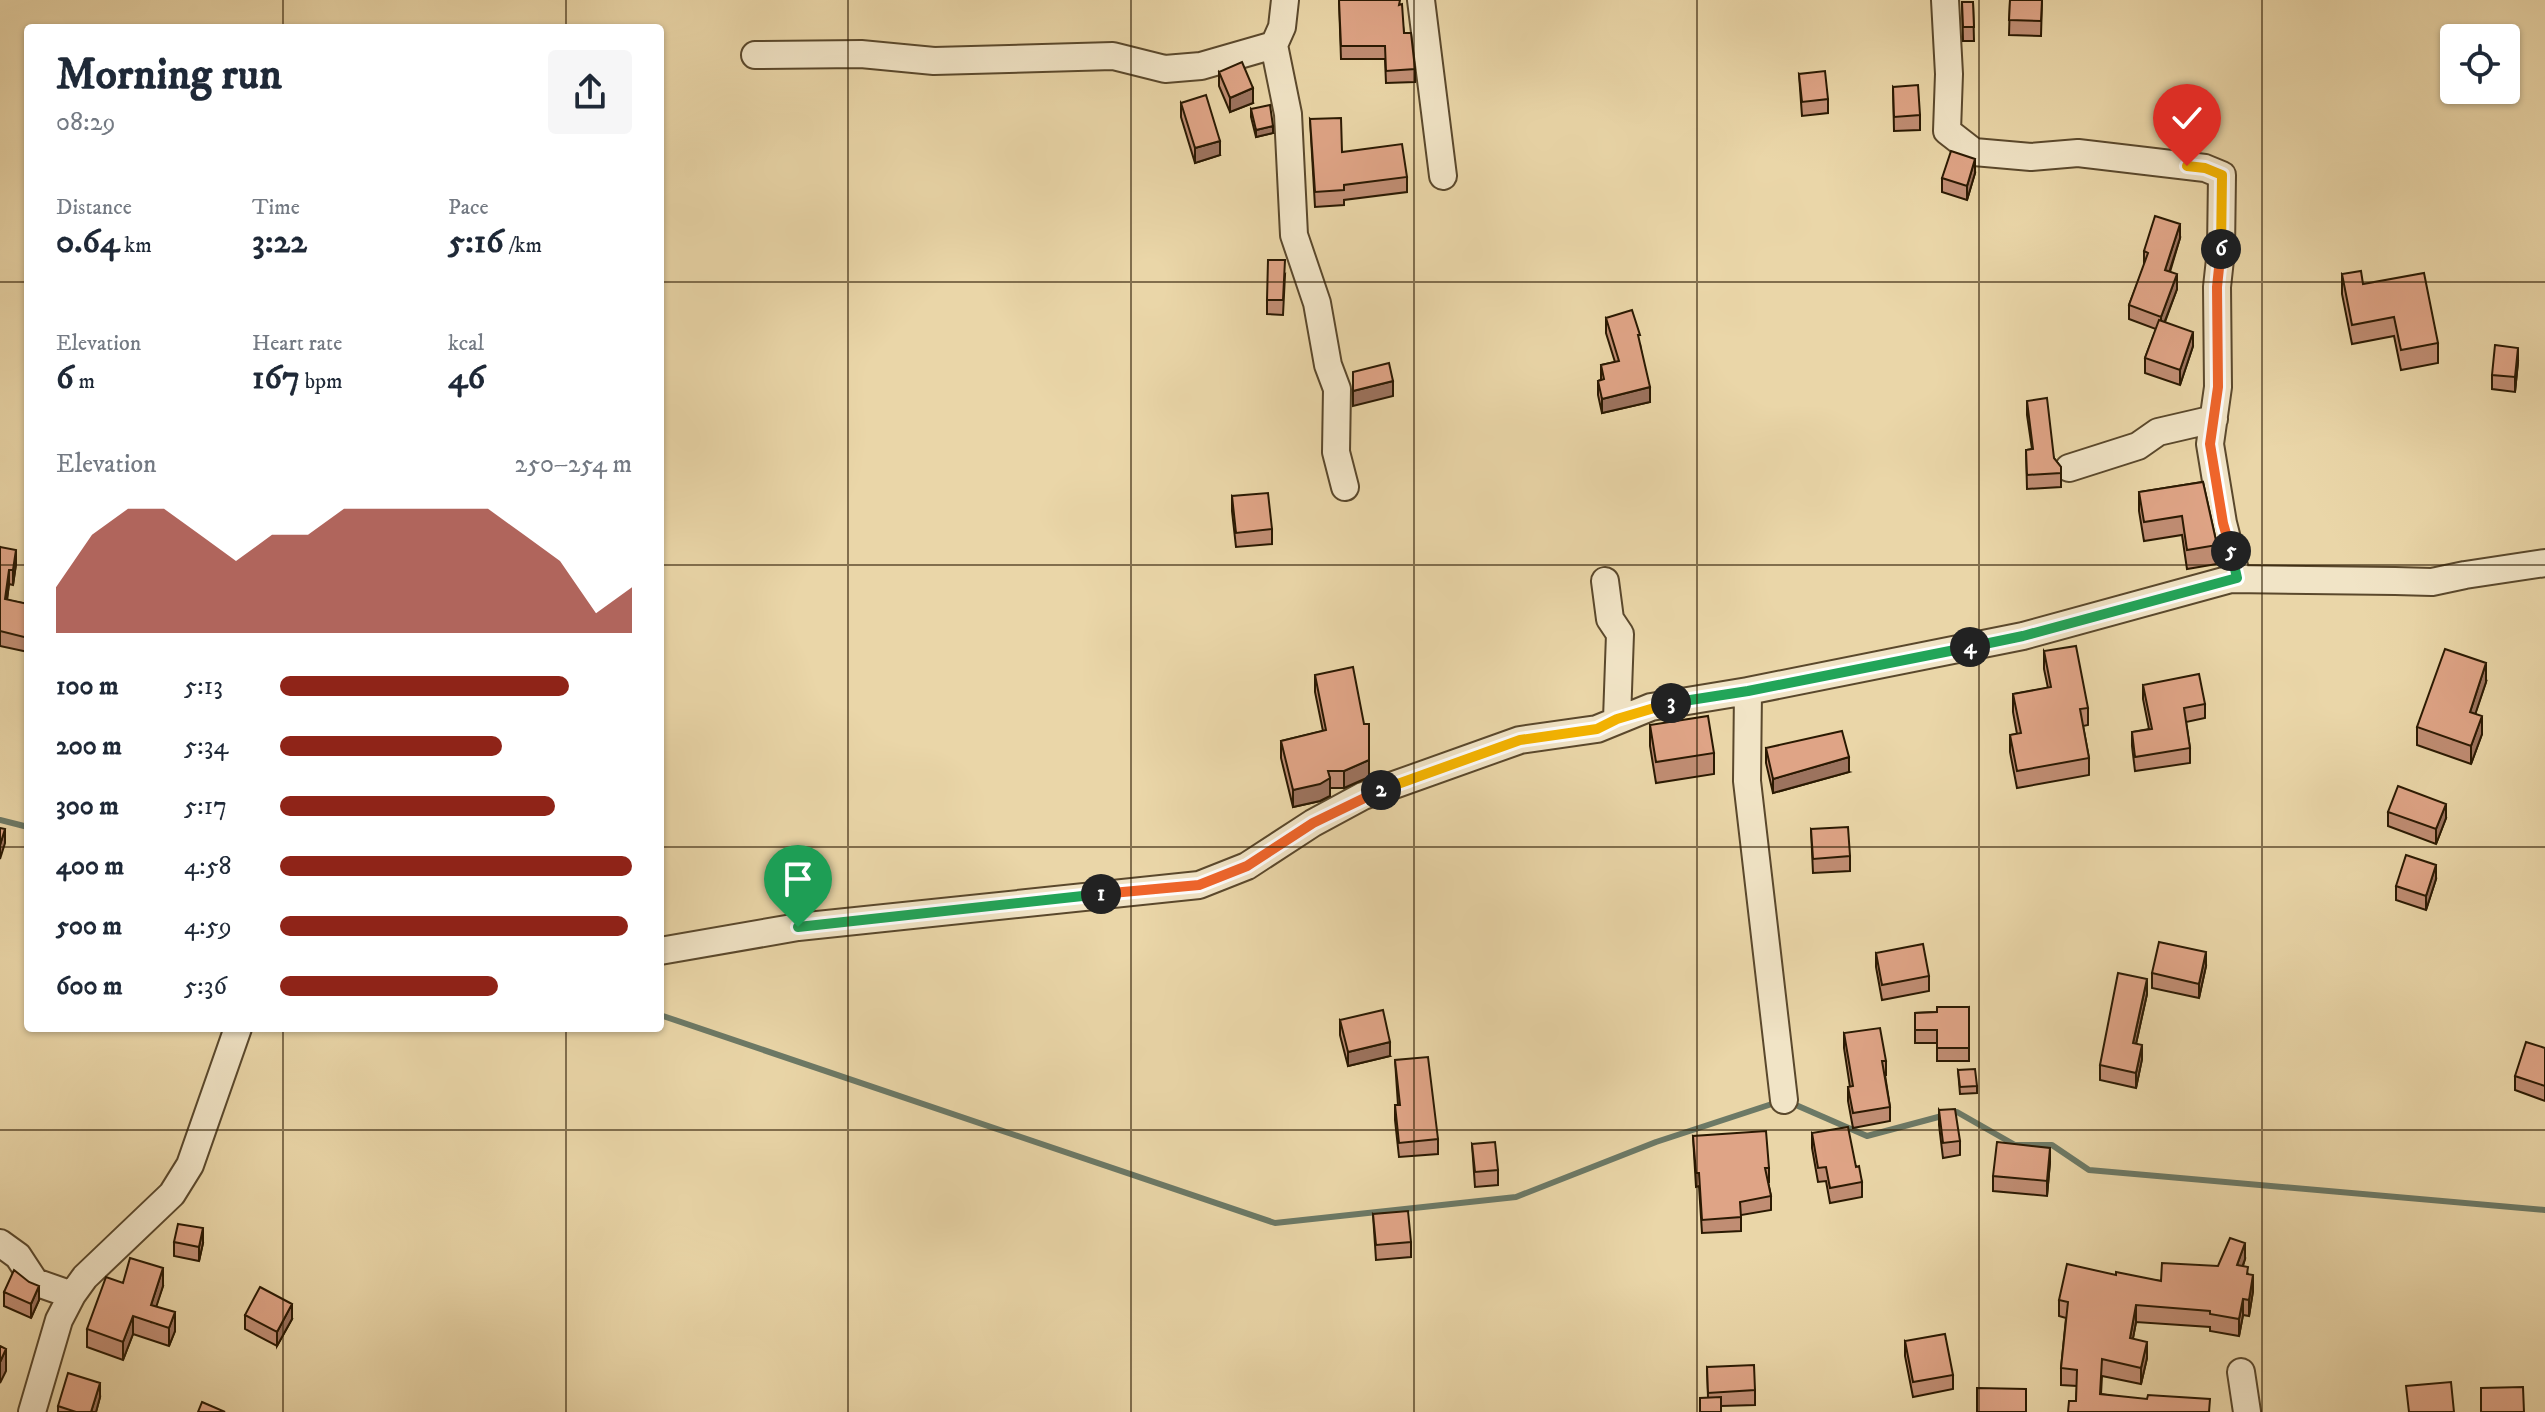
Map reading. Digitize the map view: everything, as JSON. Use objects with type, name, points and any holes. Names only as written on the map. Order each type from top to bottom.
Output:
[{"type":"street","points":[[1285,0],[1282,27],[1274,45],[1288,114],[1294,235],[1317,303],[1328,365],[1337,389],[1336,452],[1345,487]]},
{"type":"street","points":[[1421,0],[1443,176]]},
{"type":"street","points":[[1945,0],[1949,74],[1947,131],[1974,152],[2031,157],[2078,153],[2205,168],[2222,175],[2217,287],[2218,387],[2210,444],[2223,523],[2237,578]]},
{"type":"street","points":[[755,55],[861,54],[934,61],[1113,56],[1165,69],[1201,66],[1274,45]]},
{"type":"street","points":[[2069,468],[2138,446],[2158,432],[2214,419]]},
{"type":"street","points":[[664,950],[798,927],[1199,885],[1247,866],[1313,823],[1363,796],[1520,740],[1597,729],[1651,707],[1748,691],[2023,636],[2237,578],[2417,583],[2545,563]]},
{"type":"street","points":[[1605,581],[1610,619],[1620,634],[1617,719]]},
{"type":"street","points":[[1748,691],[1747,781],[1784,1100]]},
{"type":"street","points":[[32,1412],[59,1320],[72,1295],[85,1277],[182,1181],[237,1032]]},
{"type":"street","points":[[0,1243],[18,1256],[35,1282],[72,1295]]},
{"type":"street","points":[[2241,1372],[2247,1412]]},
{"type":"building","points":[[1339,0],[1400,0],[1404,33],[1411,33],[1415,69],[1386,71],[1385,46],[1341,46]]},
{"type":"building","points":[[2010,0],[2042,0],[2041,21],[2009,20]]},
{"type":"building","points":[[1962,2],[1973,2],[1974,27],[1963,27]]},
{"type":"building","points":[[1242,62],[1253,88],[1230,98],[1219,72]]},
{"type":"building","points":[[1825,71],[1828,99],[1802,102],[1799,74]]},
{"type":"building","points":[[1918,85],[1920,115],[1894,117],[1893,87]]},
{"type":"building","points":[[1206,95],[1220,141],[1195,148],[1181,103]]},
{"type":"building","points":[[1270,105],[1273,126],[1256,130],[1251,109]]},
{"type":"building","points":[[1341,118],[1342,152],[1402,144],[1407,177],[1344,185],[1344,190],[1315,192],[1310,119]]},
{"type":"building","points":[[1951,151],[1975,159],[1967,186],[1942,178]]},
{"type":"building","points":[[2155,216],[2180,224],[2165,270],[2177,274],[2161,317],[2129,305],[2148,253],[2144,251]]},
{"type":"building","points":[[1268,260],[1285,260],[1283,300],[1267,300]]},
{"type":"building","points":[[2361,271],[2363,284],[2424,273],[2438,343],[2401,350],[2394,317],[2352,325],[2342,274]]},
{"type":"building","points":[[1632,310],[1650,387],[1602,399],[1598,381],[1604,379],[1601,365],[1619,361],[1606,318]]},
{"type":"building","points":[[2159,320],[2193,332],[2180,370],[2145,358]]},
{"type":"building","points":[[2495,345],[2518,348],[2515,377],[2492,375]]},
{"type":"building","points":[[1389,363],[1393,381],[1353,391],[1353,372]]},
{"type":"building","points":[[2047,398],[2054,458],[2061,467],[2061,473],[2027,475],[2026,450],[2033,449],[2027,401]]},
{"type":"building","points":[[2203,482],[2217,545],[2187,550],[2182,516],[2144,522],[2139,492]]},
{"type":"building","points":[[1268,493],[1272,529],[1236,533],[1232,496]]},
{"type":"building","points":[[0,547],[16,550],[13,570],[9,570],[5,599],[24,603],[24,637],[0,631]]},
{"type":"building","points":[[2076,646],[2088,708],[2080,709],[2089,758],[2017,771],[2010,735],[2021,733],[2013,694],[2051,687],[2044,651]]},
{"type":"building","points":[[2445,649],[2486,663],[2470,712],[2482,716],[2471,746],[2417,727]]},
{"type":"building","points":[[1353,667],[1364,724],[1369,724],[1369,760],[1344,771],[1328,771],[1330,778],[1320,784],[1293,790],[1281,741],[1326,730],[1315,675]]},
{"type":"building","points":[[2199,674],[2205,704],[2184,708],[2190,748],[2135,757],[2132,732],[2152,729],[2143,685]]},
{"type":"building","points":[[1708,716],[1714,753],[1656,762],[1650,725]]},
{"type":"building","points":[[1842,731],[1849,757],[1773,779],[1766,748]]},
{"type":"building","points":[[2398,786],[2446,804],[2436,829],[2388,812]]},
{"type":"building","points":[[1848,827],[1850,856],[1813,859],[1811,829]]},
{"type":"building","points":[[0,828],[5,829],[0,845]]},
{"type":"building","points":[[2406,855],[2436,865],[2426,896],[2396,886]]},
{"type":"building","points":[[2159,942],[2206,952],[2199,984],[2152,973]]},
{"type":"building","points":[[1923,944],[1929,976],[1882,985],[1876,953]]},
{"type":"building","points":[[2118,973],[2147,979],[2133,1043],[2142,1045],[2136,1073],[2100,1065]]},
{"type":"building","points":[[1937,1007],[1969,1007],[1969,1048],[1937,1048],[1937,1030],[1915,1030],[1915,1013],[1937,1012]]},
{"type":"building","points":[[1383,1010],[1390,1042],[1348,1052],[1340,1020]]},
{"type":"building","points":[[1880,1028],[1890,1107],[1853,1113],[1848,1087],[1853,1086],[1844,1033]]},
{"type":"building","points":[[2526,1042],[2545,1048],[2545,1086],[2515,1076]]},
{"type":"building","points":[[1428,1057],[1438,1139],[1399,1143],[1395,1105],[1400,1105],[1395,1060]]},
{"type":"building","points":[[1975,1069],[1977,1086],[1960,1087],[1958,1070]]},
{"type":"building","points":[[1955,1109],[1960,1141],[1943,1143],[1939,1110]]},
{"type":"building","points":[[1848,1127],[1862,1182],[1830,1188],[1826,1167],[1818,1168],[1812,1133]]},
{"type":"building","points":[[1766,1131],[1769,1168],[1765,1168],[1771,1196],[1740,1202],[1741,1217],[1702,1220],[1693,1136]]},
{"type":"building","points":[[1495,1142],[1498,1170],[1475,1172],[1472,1144]]},
{"type":"building","points":[[1997,1142],[2050,1148],[2047,1181],[1993,1176]]},
{"type":"building","points":[[1408,1211],[1411,1242],[1376,1245],[1373,1214]]},
{"type":"building","points":[[178,1224],[203,1228],[199,1247],[174,1242]]},
{"type":"building","points":[[2230,1238],[2245,1243],[2237,1265],[2248,1267],[2247,1274],[2253,1275],[2249,1300],[2243,1299],[2239,1319],[2210,1314],[2210,1311],[2136,1305],[2130,1338],[2147,1342],[2141,1368],[2102,1359],[2100,1394],[2147,1399],[2148,1395],[2210,1399],[2209,1412],[2068,1412],[2069,1401],[2076,1401],[2077,1370],[2061,1368],[2068,1302],[2059,1300],[2067,1264],[2161,1281],[2162,1263],[2218,1266]]},
{"type":"building","points":[[130,1258],[163,1268],[151,1305],[175,1312],[169,1328],[133,1316],[123,1342],[87,1329],[106,1277],[123,1283]]},
{"type":"building","points":[[14,1270],[39,1286],[31,1304],[4,1292]]},
{"type":"building","points":[[260,1287],[292,1304],[277,1332],[245,1315]]},
{"type":"building","points":[[1945,1334],[1953,1375],[1913,1382],[1905,1341]]},
{"type":"building","points":[[0,1346],[6,1349],[0,1362]]},
{"type":"building","points":[[1754,1365],[1755,1390],[1708,1393],[1707,1367]]},
{"type":"building","points":[[68,1373],[100,1383],[91,1412],[76,1412],[58,1406]]},
{"type":"building","points":[[2451,1382],[2454,1412],[2409,1412],[2406,1386]]},
{"type":"building","points":[[2523,1387],[2524,1412],[2481,1412],[2481,1388]]},
{"type":"building","points":[[1977,1388],[2026,1389],[2026,1412],[1977,1412]]},
{"type":"building","points":[[1721,1397],[1721,1412],[1700,1412],[1700,1398]]},
{"type":"building","points":[[202,1402],[225,1412],[198,1412]]},
{"type":"waterway","points":[[0,820],[24,826]]},
{"type":"waterway","points":[[664,1016],[1275,1223],[1516,1197],[1656,1142],[1778,1102]]},
{"type":"waterway","points":[[1789,1102],[1867,1136],[1957,1112],[2015,1145],[2052,1145],[2089,1170],[2545,1210]]},
{"type":"route","points":[[798,927],[1199,885],[1247,866],[1313,823],[1363,796],[1520,740],[1597,729],[1651,707],[1748,691],[2023,636],[2237,578],[2223,523],[2210,444],[2218,387],[2217,287],[2222,175],[2205,168],[2187,166]]}]
